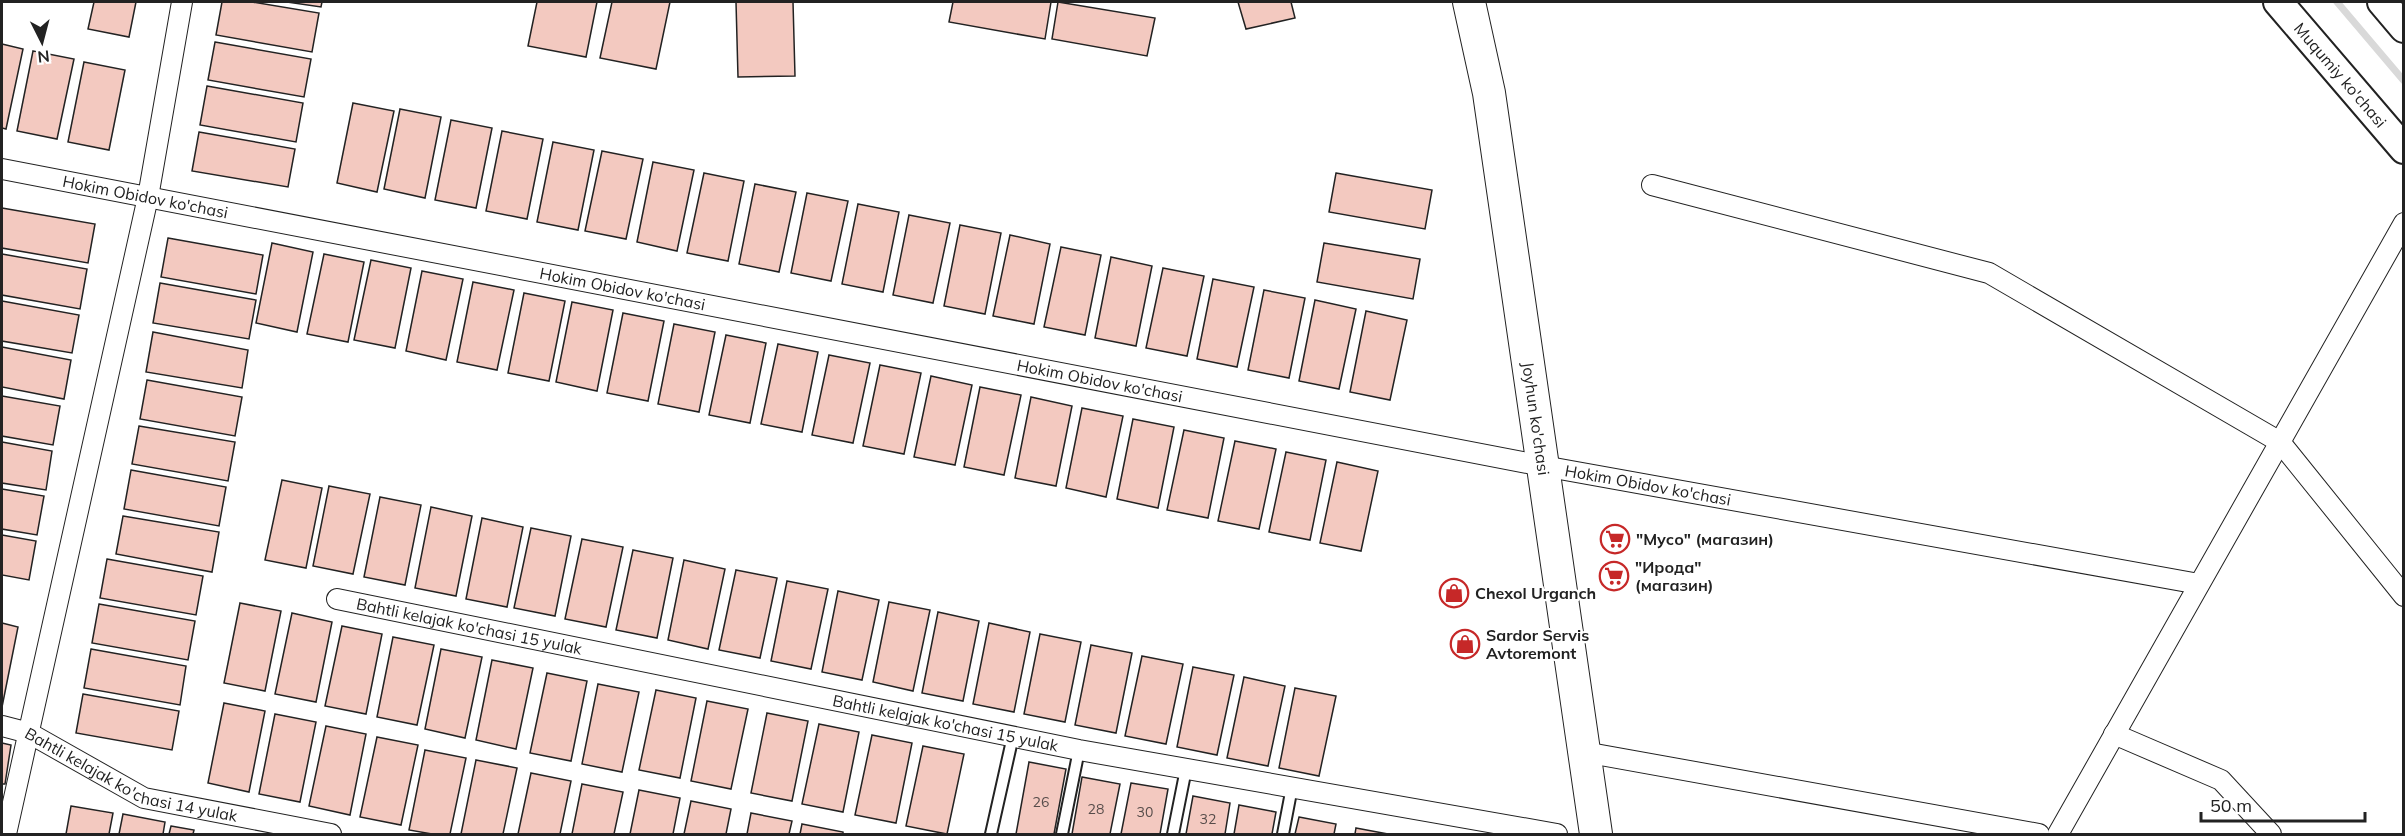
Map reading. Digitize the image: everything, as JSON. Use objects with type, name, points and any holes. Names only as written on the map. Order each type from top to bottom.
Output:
[{"type":"main road","name":"Joyhun ko'chasi","points":[[1469,2],[1489,93],[1596,834]]},
{"type":"main road","name":"Muqumiy ko'chasi","points":[[2278,2],[2403,149]]},
{"type":"main road","points":[[2382,2],[2403,28]]},
{"type":"street","points":[[6,834],[148,197],[182,2]]},
{"type":"street","name":"Hokim Obidov ko'chasi","points":[[2,169],[1543,466],[2199,584]]},
{"type":"street","points":[[1652,185],[1989,273],[2280,442],[2403,596]]},
{"type":"street","points":[[2058,834],[2403,223]]},
{"type":"street","name":"Bahtli kelajak ko'chasi 15 yulak","points":[[337,599],[1078,750],[1557,834]]},
{"type":"street","name":"Bahtli kelajak ko'chasi 14 yulak","points":[[2,726],[29,733],[144,798],[331,834]]},
{"type":"street","points":[[2114,734],[2221,780],[2271,834]]},
{"type":"street","points":[[1584,752],[2039,834]]},
{"type":"lane","points":[[991,834],[1013,736]]},
{"type":"lane","points":[[1062,834],[1078,750]]},
{"type":"lane","points":[[1173,834],[1186,769]]},
{"type":"lane","points":[[1283,834],[1292,787]]},
{"type":"building","points":[[94,2],[136,2],[129,37],[88,29]]},
{"type":"building","points":[[222,2],[252,2],[319,13],[312,52],[216,35]]},
{"type":"building","points":[[287,2],[322,2],[321,7]]},
{"type":"building","points":[[537,2],[597,2],[586,57],[528,46]]},
{"type":"building","points":[[612,2],[670,2],[656,69],[600,58]]},
{"type":"building","points":[[736,2],[793,2],[795,76],[738,77]]},
{"type":"building","points":[[953,2],[1051,2],[1045,39],[949,22]]},
{"type":"building","points":[[1058,2],[1155,18],[1147,56],[1052,39]]},
{"type":"building","points":[[1238,2],[1291,2],[1295,18],[1246,29]]},
{"type":"building","points":[[215,42],[311,59],[304,97],[208,80]]},
{"type":"building","points":[[2,44],[23,49],[6,129],[2,128]]},
{"type":"building","points":[[33,51],[74,59],[57,139],[17,131]]},
{"type":"building","points":[[84,62],[125,70],[109,150],[68,142]]},
{"type":"building","points":[[207,86],[303,103],[296,142],[200,125]]},
{"type":"building","points":[[353,103],[394,111],[377,192],[337,183]]},
{"type":"building","points":[[400,109],[441,117],[425,198],[384,189]]},
{"type":"building","points":[[451,120],[492,128],[476,208],[435,200]]},
{"type":"building","points":[[502,131],[543,139],[527,219],[486,211]]},
{"type":"building","points":[[199,132],[295,149],[288,187],[192,171]]},
{"type":"building","points":[[553,142],[594,150],[578,230],[537,222]]},
{"type":"building","points":[[602,151],[643,159],[626,239],[585,231]]},
{"type":"building","points":[[653,162],[694,170],[677,251],[637,242]]},
{"type":"building","points":[[704,173],[744,181],[728,261],[687,253]]},
{"type":"building","points":[[1336,173],[1432,190],[1425,229],[1329,212]]},
{"type":"building","points":[[755,184],[796,192],[779,272],[739,264]]},
{"type":"building","points":[[807,193],[848,201],[831,281],[791,273]]},
{"type":"building","points":[[858,204],[899,212],[883,292],[842,284]]},
{"type":"building","points":[[2,208],[95,224],[88,263],[2,248]]},
{"type":"building","points":[[909,215],[950,223],[933,303],[893,295]]},
{"type":"building","points":[[960,225],[1001,233],[985,314],[944,306]]},
{"type":"building","points":[[1010,235],[1050,244],[1034,324],[993,316]]},
{"type":"building","points":[[168,238],[263,255],[256,294],[161,277]]},
{"type":"building","points":[[272,243],[313,252],[297,332],[256,323]]},
{"type":"building","points":[[1324,243],[1420,259],[1413,299],[1317,282]]},
{"type":"building","points":[[1061,247],[1101,255],[1085,335],[1044,327]]},
{"type":"building","points":[[2,254],[87,269],[80,309],[2,295]]},
{"type":"building","points":[[324,254],[364,262],[348,342],[307,334]]},
{"type":"building","points":[[1111,257],[1152,266],[1136,346],[1095,338]]},
{"type":"building","points":[[371,260],[411,268],[395,348],[354,340]]},
{"type":"building","points":[[1163,268],[1204,276],[1187,356],[1146,348]]},
{"type":"building","points":[[422,271],[463,279],[446,360],[406,351]]},
{"type":"building","points":[[1213,279],[1254,287],[1237,367],[1197,359]]},
{"type":"building","points":[[473,282],[514,290],[497,370],[457,362]]},
{"type":"building","points":[[160,283],[256,300],[249,339],[153,323]]},
{"type":"building","points":[[1264,290],[1305,298],[1289,378],[1248,370]]},
{"type":"building","points":[[524,293],[565,301],[549,381],[508,373]]},
{"type":"building","points":[[1315,300],[1356,309],[1339,389],[1299,381]]},
{"type":"building","points":[[2,301],[79,315],[72,353],[2,341]]},
{"type":"building","points":[[572,302],[613,310],[597,391],[556,382]]},
{"type":"building","points":[[1366,311],[1407,320],[1390,400],[1350,392]]},
{"type":"building","points":[[623,313],[664,321],[648,401],[607,393]]},
{"type":"building","points":[[674,324],[715,332],[699,412],[658,404]]},
{"type":"building","points":[[153,332],[248,350],[242,388],[146,372]]},
{"type":"building","points":[[726,335],[766,343],[750,423],[709,415]]},
{"type":"building","points":[[778,344],[818,352],[802,432],[761,424]]},
{"type":"building","points":[[2,347],[71,360],[64,399],[2,387]]},
{"type":"building","points":[[829,355],[870,363],[853,443],[812,435]]},
{"type":"building","points":[[880,365],[921,373],[904,454],[863,446]]},
{"type":"building","points":[[931,376],[972,385],[955,465],[914,457]]},
{"type":"building","points":[[147,380],[242,397],[235,436],[140,419]]},
{"type":"building","points":[[980,387],[1021,395],[1004,475],[964,467]]},
{"type":"building","points":[[2,396],[60,406],[53,445],[2,436]]},
{"type":"building","points":[[1031,397],[1072,406],[1056,486],[1015,478]]},
{"type":"building","points":[[1082,408],[1123,416],[1106,497],[1066,488]]},
{"type":"building","points":[[1133,419],[1174,427],[1158,508],[1117,499]]},
{"type":"building","points":[[139,426],[235,442],[228,481],[132,464]]},
{"type":"building","points":[[1184,430],[1224,438],[1208,518],[1167,510]]},
{"type":"building","points":[[1235,441],[1276,449],[1259,529],[1218,521]]},
{"type":"building","points":[[2,442],[52,451],[46,490],[2,483]]},
{"type":"building","points":[[1286,452],[1326,460],[1310,540],[1269,532]]},
{"type":"building","points":[[1337,462],[1378,471],[1361,551],[1320,543]]},
{"type":"building","points":[[131,470],[226,487],[219,526],[124,509]]},
{"type":"building","points":[[282,480],[322,488],[306,568],[265,560]]},
{"type":"building","points":[[329,486],[370,494],[353,574],[313,566]]},
{"type":"building","points":[[2,489],[44,496],[37,535],[2,529]]},
{"type":"building","points":[[380,497],[421,505],[405,585],[364,577]]},
{"type":"building","points":[[431,507],[472,516],[456,596],[415,588]]},
{"type":"building","points":[[123,516],[219,532],[212,572],[116,554]]},
{"type":"building","points":[[482,518],[523,527],[507,607],[466,599]]},
{"type":"building","points":[[531,528],[571,536],[555,616],[514,608]]},
{"type":"building","points":[[2,535],[36,541],[29,580],[2,575]]},
{"type":"building","points":[[582,539],[623,547],[606,627],[565,619]]},
{"type":"building","points":[[633,550],[673,558],[657,638],[616,630]]},
{"type":"building","points":[[107,559],[203,576],[196,615],[100,598]]},
{"type":"building","points":[[684,560],[725,569],[708,649],[668,640]]},
{"type":"building","points":[[736,570],[777,578],[760,658],[719,650]]},
{"type":"building","points":[[787,581],[828,589],[811,669],[771,661]]},
{"type":"building","points":[[838,591],[879,600],[862,680],[822,672]]},
{"type":"building","points":[[889,602],[930,610],[913,691],[873,682]]},
{"type":"building","points":[[240,603],[281,611],[265,691],[224,683]]},
{"type":"building","points":[[99,604],[195,621],[188,660],[92,643]]},
{"type":"building","points":[[938,612],[979,621],[963,701],[922,693]]},
{"type":"building","points":[[292,613],[332,622],[316,702],[275,694]]},
{"type":"building","points":[[2,623],[18,627],[2,707]]},
{"type":"building","points":[[989,623],[1030,632],[1014,712],[973,704]]},
{"type":"building","points":[[342,626],[382,634],[366,714],[325,706]]},
{"type":"building","points":[[1040,634],[1081,642],[1065,722],[1024,714]]},
{"type":"building","points":[[393,637],[434,645],[417,725],[377,717]]},
{"type":"building","points":[[1091,645],[1132,653],[1116,733],[1075,725]]},
{"type":"building","points":[[91,649],[186,666],[180,705],[84,688]]},
{"type":"building","points":[[441,649],[482,657],[465,738],[425,729]]},
{"type":"building","points":[[1142,656],[1183,664],[1166,744],[1125,736]]},
{"type":"building","points":[[492,660],[533,668],[516,749],[476,740]]},
{"type":"building","points":[[1193,667],[1234,675],[1217,755],[1177,747]]},
{"type":"building","points":[[547,673],[587,681],[571,761],[530,753]]},
{"type":"building","points":[[1244,677],[1285,686],[1268,766],[1227,758]]},
{"type":"building","points":[[598,684],[639,692],[622,772],[582,764]]},
{"type":"building","points":[[1295,688],[1336,696],[1319,776],[1279,768]]},
{"type":"building","points":[[656,690],[696,698],[680,778],[639,770]]},
{"type":"building","points":[[83,694],[179,711],[172,750],[76,733]]},
{"type":"building","points":[[707,701],[748,709],[731,789],[691,781]]},
{"type":"building","points":[[224,703],[265,711],[249,792],[208,783]]},
{"type":"building","points":[[767,713],[808,721],[792,801],[751,793]]},
{"type":"building","points":[[275,714],[316,722],[300,802],[259,794]]},
{"type":"building","points":[[819,724],[859,732],[843,812],[802,804]]},
{"type":"building","points":[[326,726],[366,734],[350,815],[309,806]]},
{"type":"building","points":[[872,735],[912,743],[896,823],[855,815]]},
{"type":"building","points":[[377,737],[418,745],[401,825],[360,817]]},
{"type":"building","points":[[2,743],[11,745],[5,784],[2,784]]},
{"type":"building","points":[[923,746],[964,754],[947,834],[906,826]]},
{"type":"building","points":[[425,750],[466,758],[450,834],[409,830]]},
{"type":"building","points":[[476,760],[517,768],[503,834],[461,834]]},
{"type":"building","points":[[1029,762],[1066,769],[1054,834],[1016,834]]},
{"type":"building","points":[[531,773],[571,781],[560,834],[518,834]]},
{"type":"building","points":[[1082,777],[1120,784],[1110,834],[1072,834]]},
{"type":"building","points":[[1131,783],[1168,789],[1160,834],[1121,834]]},
{"type":"building","points":[[582,784],[623,792],[614,834],[572,834]]},
{"type":"building","points":[[639,790],[680,798],[673,834],[630,834]]},
{"type":"building","points":[[1193,796],[1230,803],[1225,834],[1186,834]]},
{"type":"building","points":[[691,801],[731,809],[726,834],[684,834]]},
{"type":"building","points":[[1239,805],[1276,812],[1272,834],[1234,834]]},
{"type":"building","points":[[71,806],[113,813],[109,834],[66,834]]},
{"type":"building","points":[[751,813],[792,821],[789,834],[747,834]]},
{"type":"building","points":[[123,814],[165,822],[163,834],[119,834]]},
{"type":"building","points":[[1299,817],[1336,824],[1334,834],[1295,834]]},
{"type":"building","points":[[802,824],[843,832],[843,834],[800,834]]},
{"type":"building","points":[[171,826],[194,830],[193,834],[169,834]]},
{"type":"building","points":[[1356,828],[1388,834],[1355,834]]},
{"type":"waterway","points":[[2337,2],[2404,81]]},
{"type":"place","name":"\"Мусо\" (магазин)","points":[[1615,539]]},
{"type":"place","name":"\"Ирода\" (магазин)","points":[[1614,576]]},
{"type":"place","name":"Chexol Urganch","points":[[1454,593]]},
{"type":"place","name":"Sardor Servis Avtoremont","points":[[1465,644]]}]
